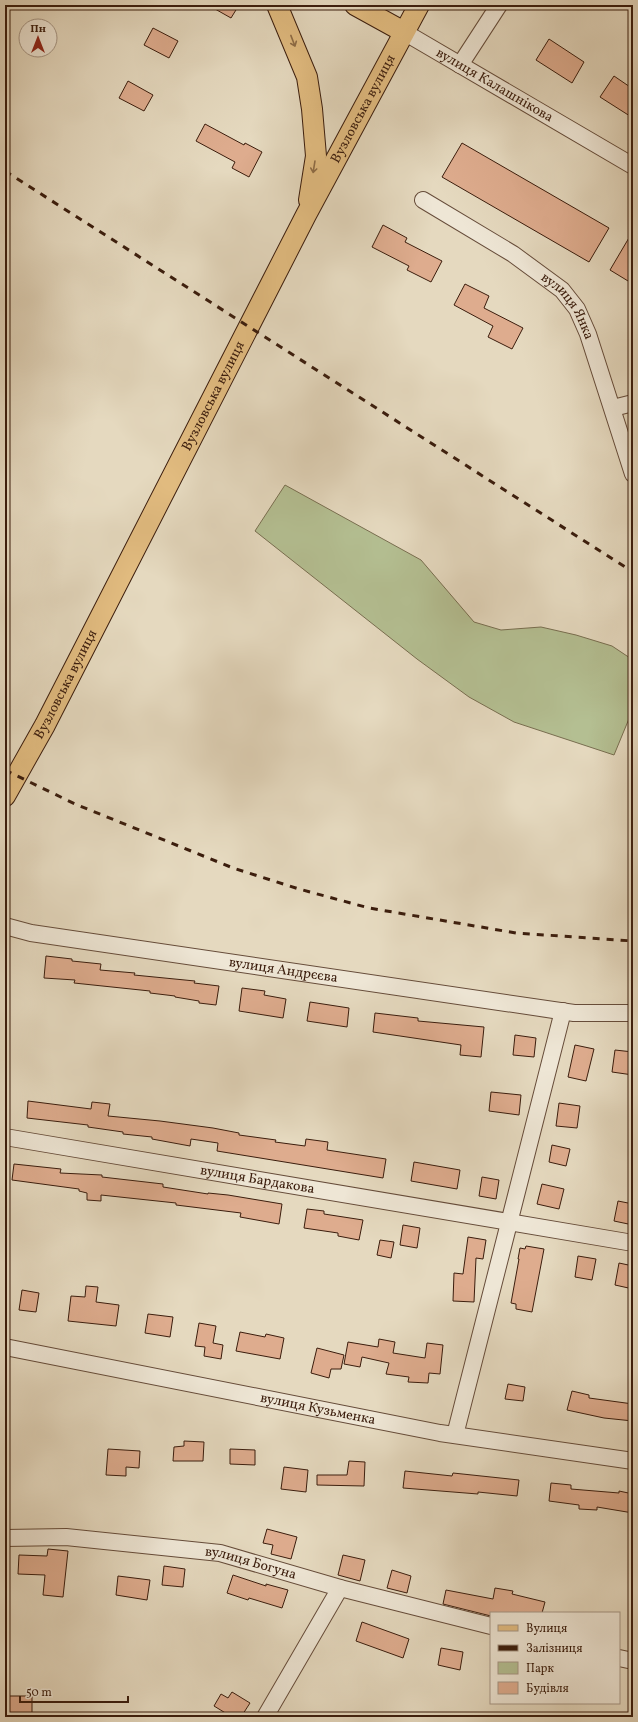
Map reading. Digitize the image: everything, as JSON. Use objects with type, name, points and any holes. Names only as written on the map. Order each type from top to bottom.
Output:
[{"type":"main road","points":[[277,5],[307,77],[312,109],[316,156],[306,215]]},
{"type":"main road","name":"вулиця Калашнікова","points":[[355,5],[404,32]]},
{"type":"main road","name":"Вузловська вулиця","points":[[7,792],[45,725],[306,215],[419,5]]},
{"type":"street","points":[[460,65],[499,5]]},
{"type":"street","name":"вулиця Калашнікова","points":[[404,32],[633,166]]},
{"type":"street","name":"вулиця Янка","points":[[423,200],[513,254],[562,290],[577,309],[588,334],[633,474]]},
{"type":"street","points":[[613,408],[633,403]]},
{"type":"street","name":"вулиця Андрєєва","points":[[5,926],[39,934],[574,1013],[633,1013]]},
{"type":"street","points":[[455,1435],[563,1011]]},
{"type":"street","name":"вулиця Бардакова","points":[[5,1137],[633,1243]]},
{"type":"street","name":"вулиця Кузьменка","points":[[5,1347],[455,1435],[633,1461]]},
{"type":"street","name":"вулиця Богуна","points":[[5,1538],[66,1537],[220,1553],[340,1588],[490,1626]]},
{"type":"street","points":[[265,1717],[340,1588]]},
{"type":"street","points":[[620,1658],[633,1661]]},
{"type":"green space","points":[[285,485],[421,560],[474,622],[501,630],[541,627],[576,635],[612,646],[633,660],[633,709],[614,755],[514,722],[469,697],[417,659],[255,531]]},
{"type":"building","points":[[208,5],[239,5],[231,18]]},
{"type":"building","points":[[153,28],[178,41],[169,58],[144,45]]},
{"type":"building","points":[[549,39],[584,62],[572,83],[536,60]]},
{"type":"building","points":[[614,76],[633,89],[633,118],[600,97]]},
{"type":"building","points":[[128,81],[153,95],[144,111],[119,98]]},
{"type":"building","points":[[205,124],[244,145],[245,143],[262,152],[249,177],[232,168],[235,162],[196,141]]},
{"type":"building","points":[[462,143],[609,228],[589,262],[442,177]]},
{"type":"building","points":[[383,225],[407,238],[405,242],[442,261],[431,282],[407,270],[409,266],[372,247]]},
{"type":"building","points":[[633,231],[633,284],[610,270]]},
{"type":"building","points":[[465,284],[489,296],[484,308],[523,328],[512,349],[488,337],[493,326],[454,305]]},
{"type":"building","points":[[46,956],[72,959],[72,961],[101,964],[100,970],[195,981],[194,983],[219,986],[216,1005],[199,1003],[199,1001],[175,996],[150,993],[150,991],[74,983],[75,980],[44,978]]},
{"type":"building","points":[[242,988],[265,991],[264,995],[286,999],[283,1018],[239,1011]]},
{"type":"building","points":[[310,1002],[349,1008],[347,1027],[307,1021]]},
{"type":"building","points":[[375,1013],[418,1018],[418,1021],[484,1027],[481,1057],[460,1055],[461,1045],[373,1032]]},
{"type":"building","points":[[515,1035],[536,1038],[534,1057],[513,1055]]},
{"type":"building","points":[[575,1045],[594,1049],[586,1081],[568,1077]]},
{"type":"building","points":[[615,1050],[633,1052],[633,1075],[612,1072]]},
{"type":"building","points":[[491,1092],[521,1095],[519,1115],[489,1111]]},
{"type":"building","points":[[28,1101],[91,1109],[92,1102],[110,1104],[108,1116],[213,1128],[239,1133],[239,1135],[305,1146],[306,1139],[328,1142],[327,1150],[386,1159],[383,1178],[217,1151],[218,1143],[191,1139],[190,1146],[152,1139],[152,1137],[123,1134],[123,1132],[88,1127],[88,1125],[27,1118]]},
{"type":"building","points":[[559,1103],[580,1106],[577,1128],[556,1126]]},
{"type":"building","points":[[552,1145],[570,1149],[566,1166],[549,1162]]},
{"type":"building","points":[[414,1162],[460,1170],[457,1189],[411,1181]]},
{"type":"building","points":[[14,1164],[61,1169],[60,1173],[102,1175],[102,1177],[163,1184],[163,1187],[208,1194],[228,1195],[282,1204],[279,1224],[240,1217],[241,1213],[176,1205],[176,1203],[101,1195],[101,1201],[87,1200],[87,1193],[79,1191],[79,1189],[12,1180]]},
{"type":"building","points":[[482,1177],[499,1180],[496,1199],[479,1196]]},
{"type":"building","points":[[542,1184],[564,1189],[559,1209],[537,1204]]},
{"type":"building","points":[[618,1201],[633,1204],[633,1225],[614,1221]]},
{"type":"building","points":[[307,1209],[324,1211],[324,1214],[363,1220],[359,1240],[338,1236],[338,1233],[304,1228]]},
{"type":"building","points":[[403,1225],[420,1228],[417,1248],[400,1245]]},
{"type":"building","points":[[468,1237],[486,1240],[483,1259],[476,1258],[474,1302],[453,1301],[454,1273],[463,1274]]},
{"type":"building","points":[[380,1240],[394,1242],[391,1258],[377,1255]]},
{"type":"building","points":[[526,1246],[544,1249],[532,1312],[516,1309],[516,1304],[511,1303],[520,1248],[525,1249]]},
{"type":"building","points":[[578,1256],[596,1259],[592,1280],[575,1277]]},
{"type":"building","points":[[619,1263],[633,1266],[633,1289],[615,1285]]},
{"type":"building","points":[[86,1286],[98,1287],[96,1302],[119,1305],[116,1326],[68,1321],[71,1296],[85,1297]]},
{"type":"building","points":[[22,1290],[39,1293],[36,1312],[19,1310]]},
{"type":"building","points":[[148,1314],[173,1317],[170,1337],[145,1333]]},
{"type":"building","points":[[199,1323],[216,1326],[213,1343],[223,1345],[221,1359],[204,1356],[205,1347],[195,1346]]},
{"type":"building","points":[[240,1332],[265,1337],[266,1334],[284,1338],[280,1359],[236,1351]]},
{"type":"building","points":[[379,1339],[395,1342],[393,1353],[425,1358],[427,1343],[443,1345],[440,1374],[429,1373],[428,1383],[408,1382],[409,1377],[386,1374],[389,1363],[362,1357],[360,1367],[344,1364],[348,1342],[378,1347]]},
{"type":"building","points":[[317,1348],[344,1355],[341,1369],[331,1369],[329,1378],[311,1373]]},
{"type":"building","points":[[508,1384],[525,1387],[523,1401],[505,1399]]},
{"type":"building","points":[[572,1391],[589,1395],[589,1398],[633,1404],[633,1421],[604,1418],[567,1410]]},
{"type":"building","points":[[184,1441],[204,1442],[203,1461],[173,1461],[174,1447],[184,1446]]},
{"type":"building","points":[[108,1449],[140,1451],[139,1468],[126,1467],[126,1476],[106,1475]]},
{"type":"building","points":[[230,1449],[255,1450],[255,1465],[230,1464]]},
{"type":"building","points":[[349,1461],[365,1462],[364,1486],[317,1485],[317,1475],[347,1475]]},
{"type":"building","points":[[284,1467],[308,1470],[306,1492],[281,1489]]},
{"type":"building","points":[[405,1471],[452,1476],[453,1473],[519,1480],[517,1496],[478,1492],[478,1494],[403,1488]]},
{"type":"building","points":[[551,1483],[571,1485],[571,1489],[619,1493],[619,1491],[633,1494],[633,1513],[597,1507],[597,1510],[579,1509],[579,1505],[549,1501]]},
{"type":"building","points":[[267,1529],[297,1537],[291,1559],[271,1554],[273,1545],[263,1543]]},
{"type":"building","points":[[48,1549],[68,1551],[63,1597],[43,1595],[45,1575],[18,1574],[19,1555],[47,1556]]},
{"type":"building","points":[[343,1555],[365,1560],[360,1581],[338,1575]]},
{"type":"building","points":[[164,1566],[185,1569],[183,1587],[162,1585]]},
{"type":"building","points":[[392,1570],[411,1576],[407,1593],[387,1588]]},
{"type":"building","points":[[233,1575],[266,1586],[266,1584],[288,1590],[282,1608],[249,1598],[248,1600],[227,1593]]},
{"type":"building","points":[[118,1576],[150,1580],[147,1600],[116,1595]]},
{"type":"building","points":[[495,1588],[513,1591],[512,1594],[545,1602],[542,1612],[490,1612],[490,1616],[443,1604],[446,1590],[493,1599]]},
{"type":"building","points":[[362,1622],[409,1639],[403,1658],[356,1641]]},
{"type":"building","points":[[441,1648],[463,1652],[460,1670],[438,1665]]},
{"type":"building","points":[[232,1692],[250,1703],[241,1717],[232,1717],[214,1706],[221,1694],[228,1698]]},
{"type":"building","points":[[5,1696],[32,1696],[32,1715],[5,1715]]},
{"type":"railway","points":[[5,171],[633,572]]},
{"type":"railway","points":[[5,770],[75,804],[233,868],[299,889],[369,908],[516,933],[633,941]]}]
